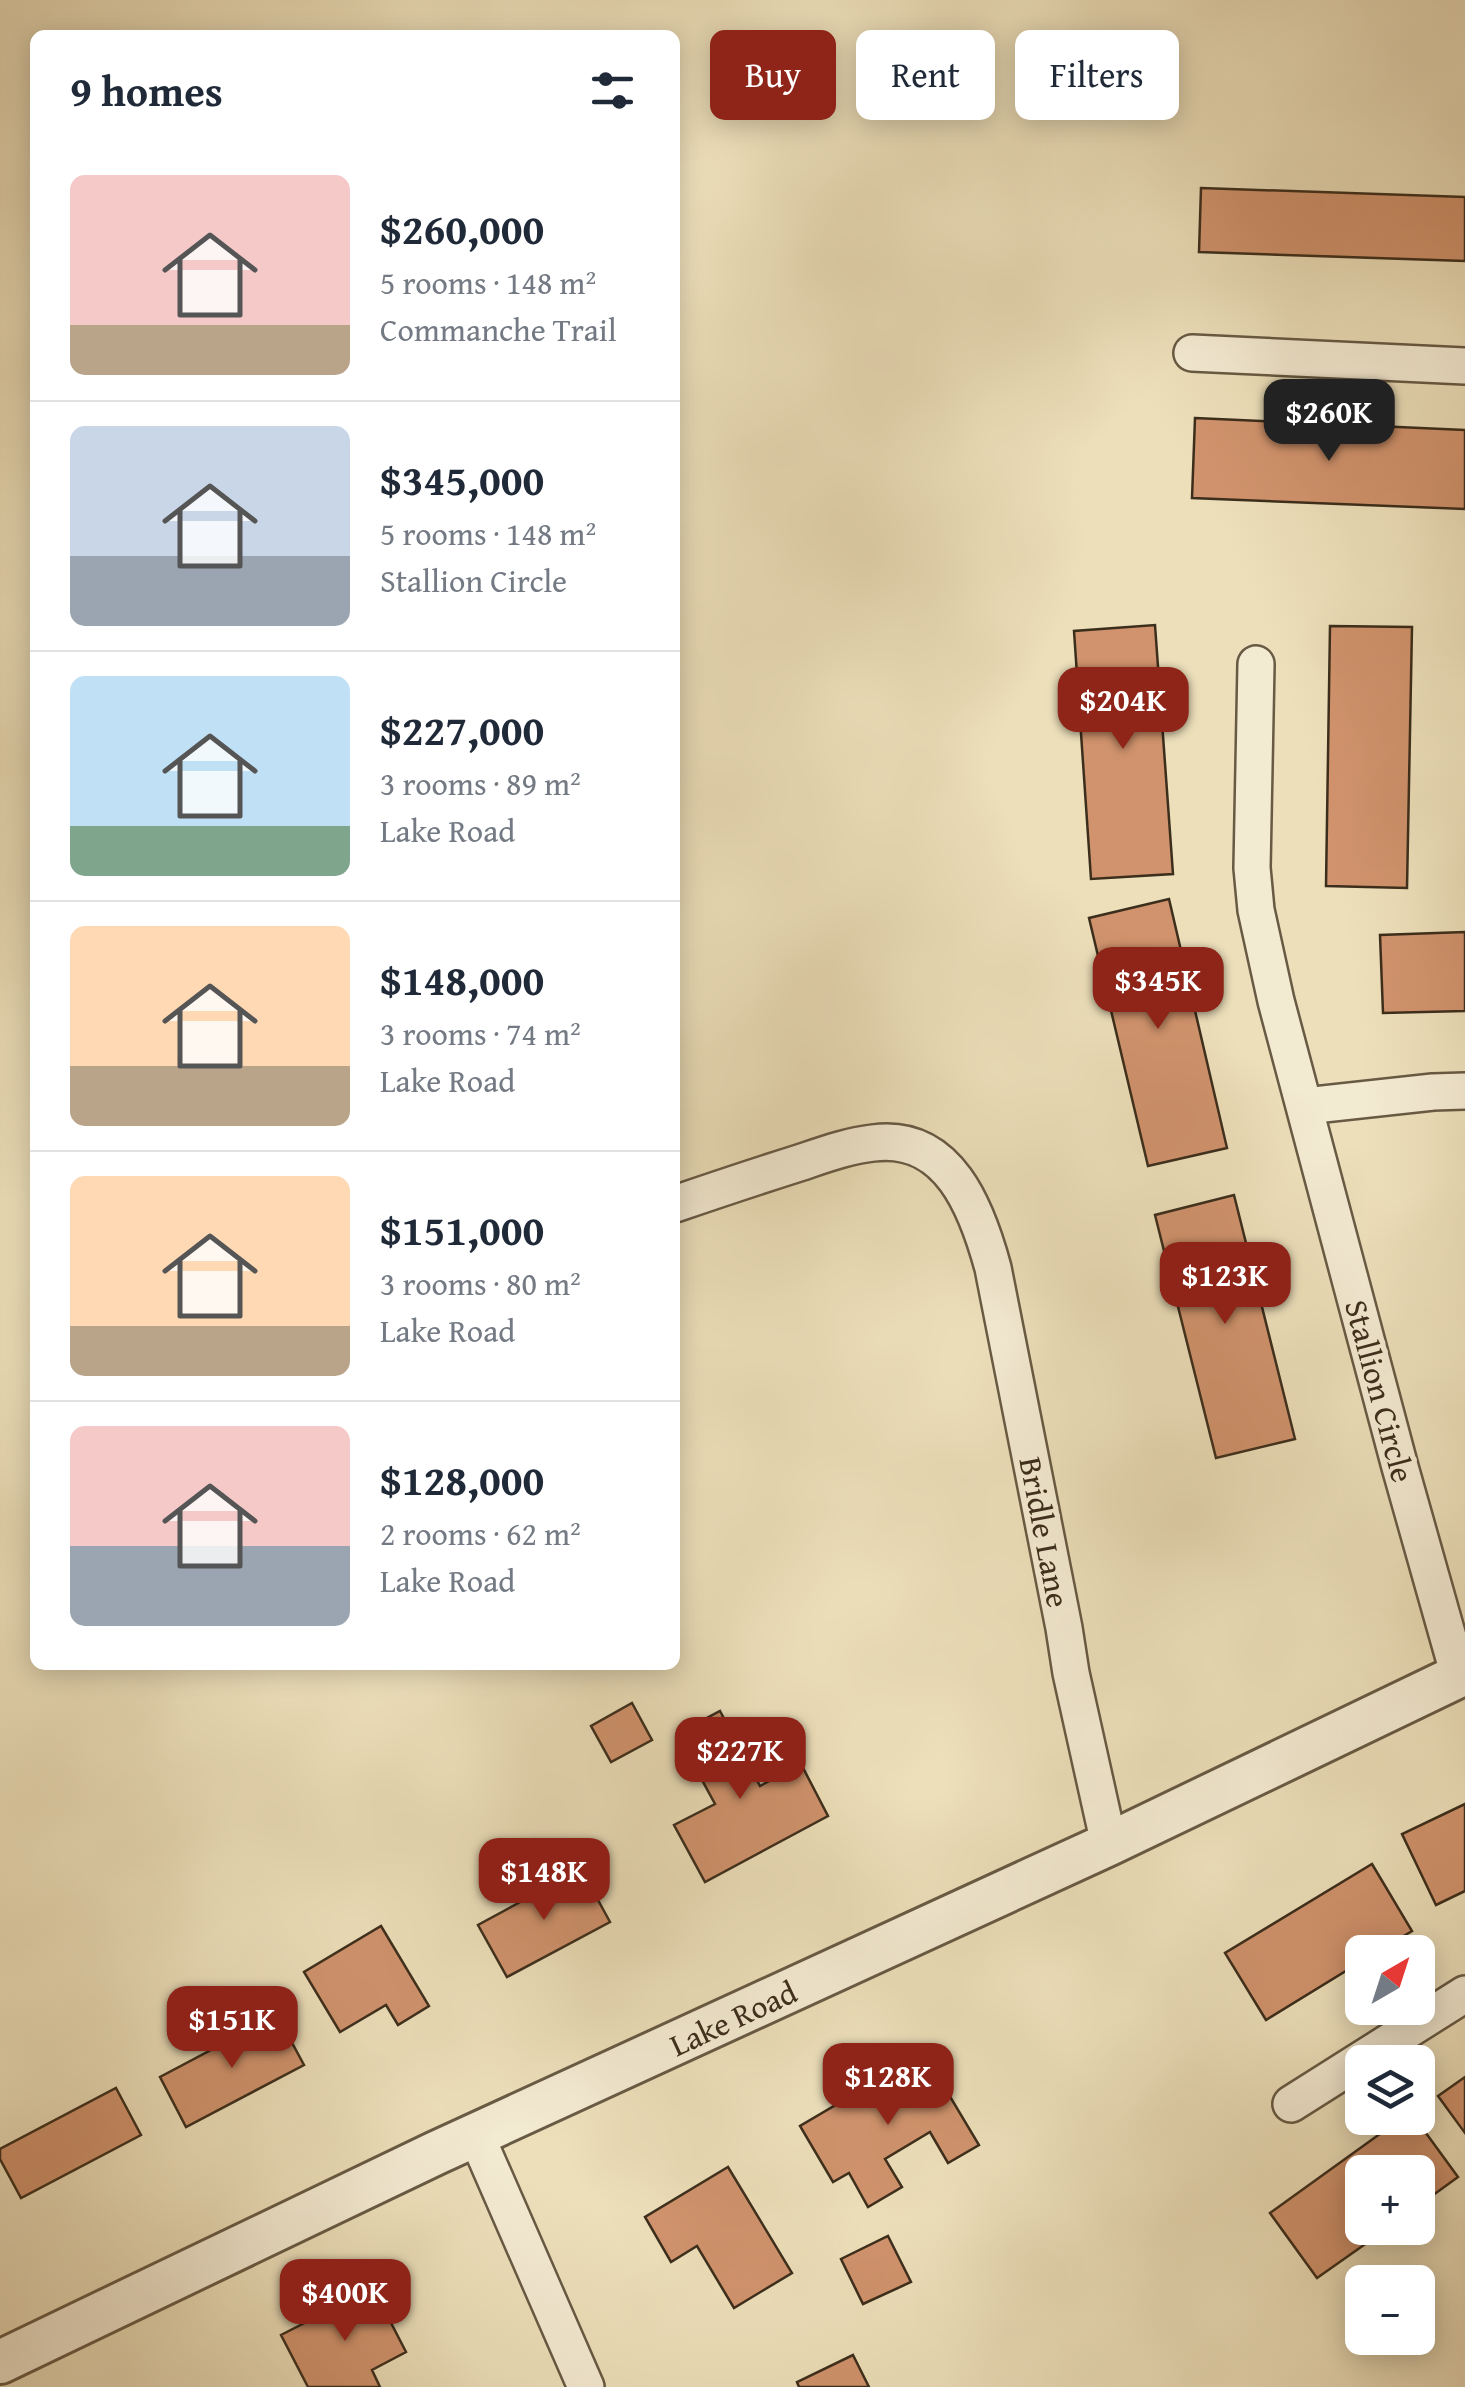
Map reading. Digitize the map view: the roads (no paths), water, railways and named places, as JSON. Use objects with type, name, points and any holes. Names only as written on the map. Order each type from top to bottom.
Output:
[{"type":"street","points":[[1192,353],[1465,366]]},
{"type":"street","name":"Stallion Circle","points":[[1256,664],[1252,868],[1256,910],[1276,1002],[1400,1467],[1462,1674]]},
{"type":"street","points":[[1305,1106],[1465,1091]]},
{"type":"street","name":"Bridle Lane","points":[[680,1202],[840,1149],[877,1142],[913,1146],[943,1164],[965,1193],[993,1268],[1071,1673],[1109,1844]]},
{"type":"street","name":"Lake Road","points":[[0,2362],[476,2136],[1109,1844],[1462,1674]]},
{"type":"street","points":[[1291,2104],[1465,1994]]},
{"type":"street","points":[[476,2136],[586,2387]]}]
